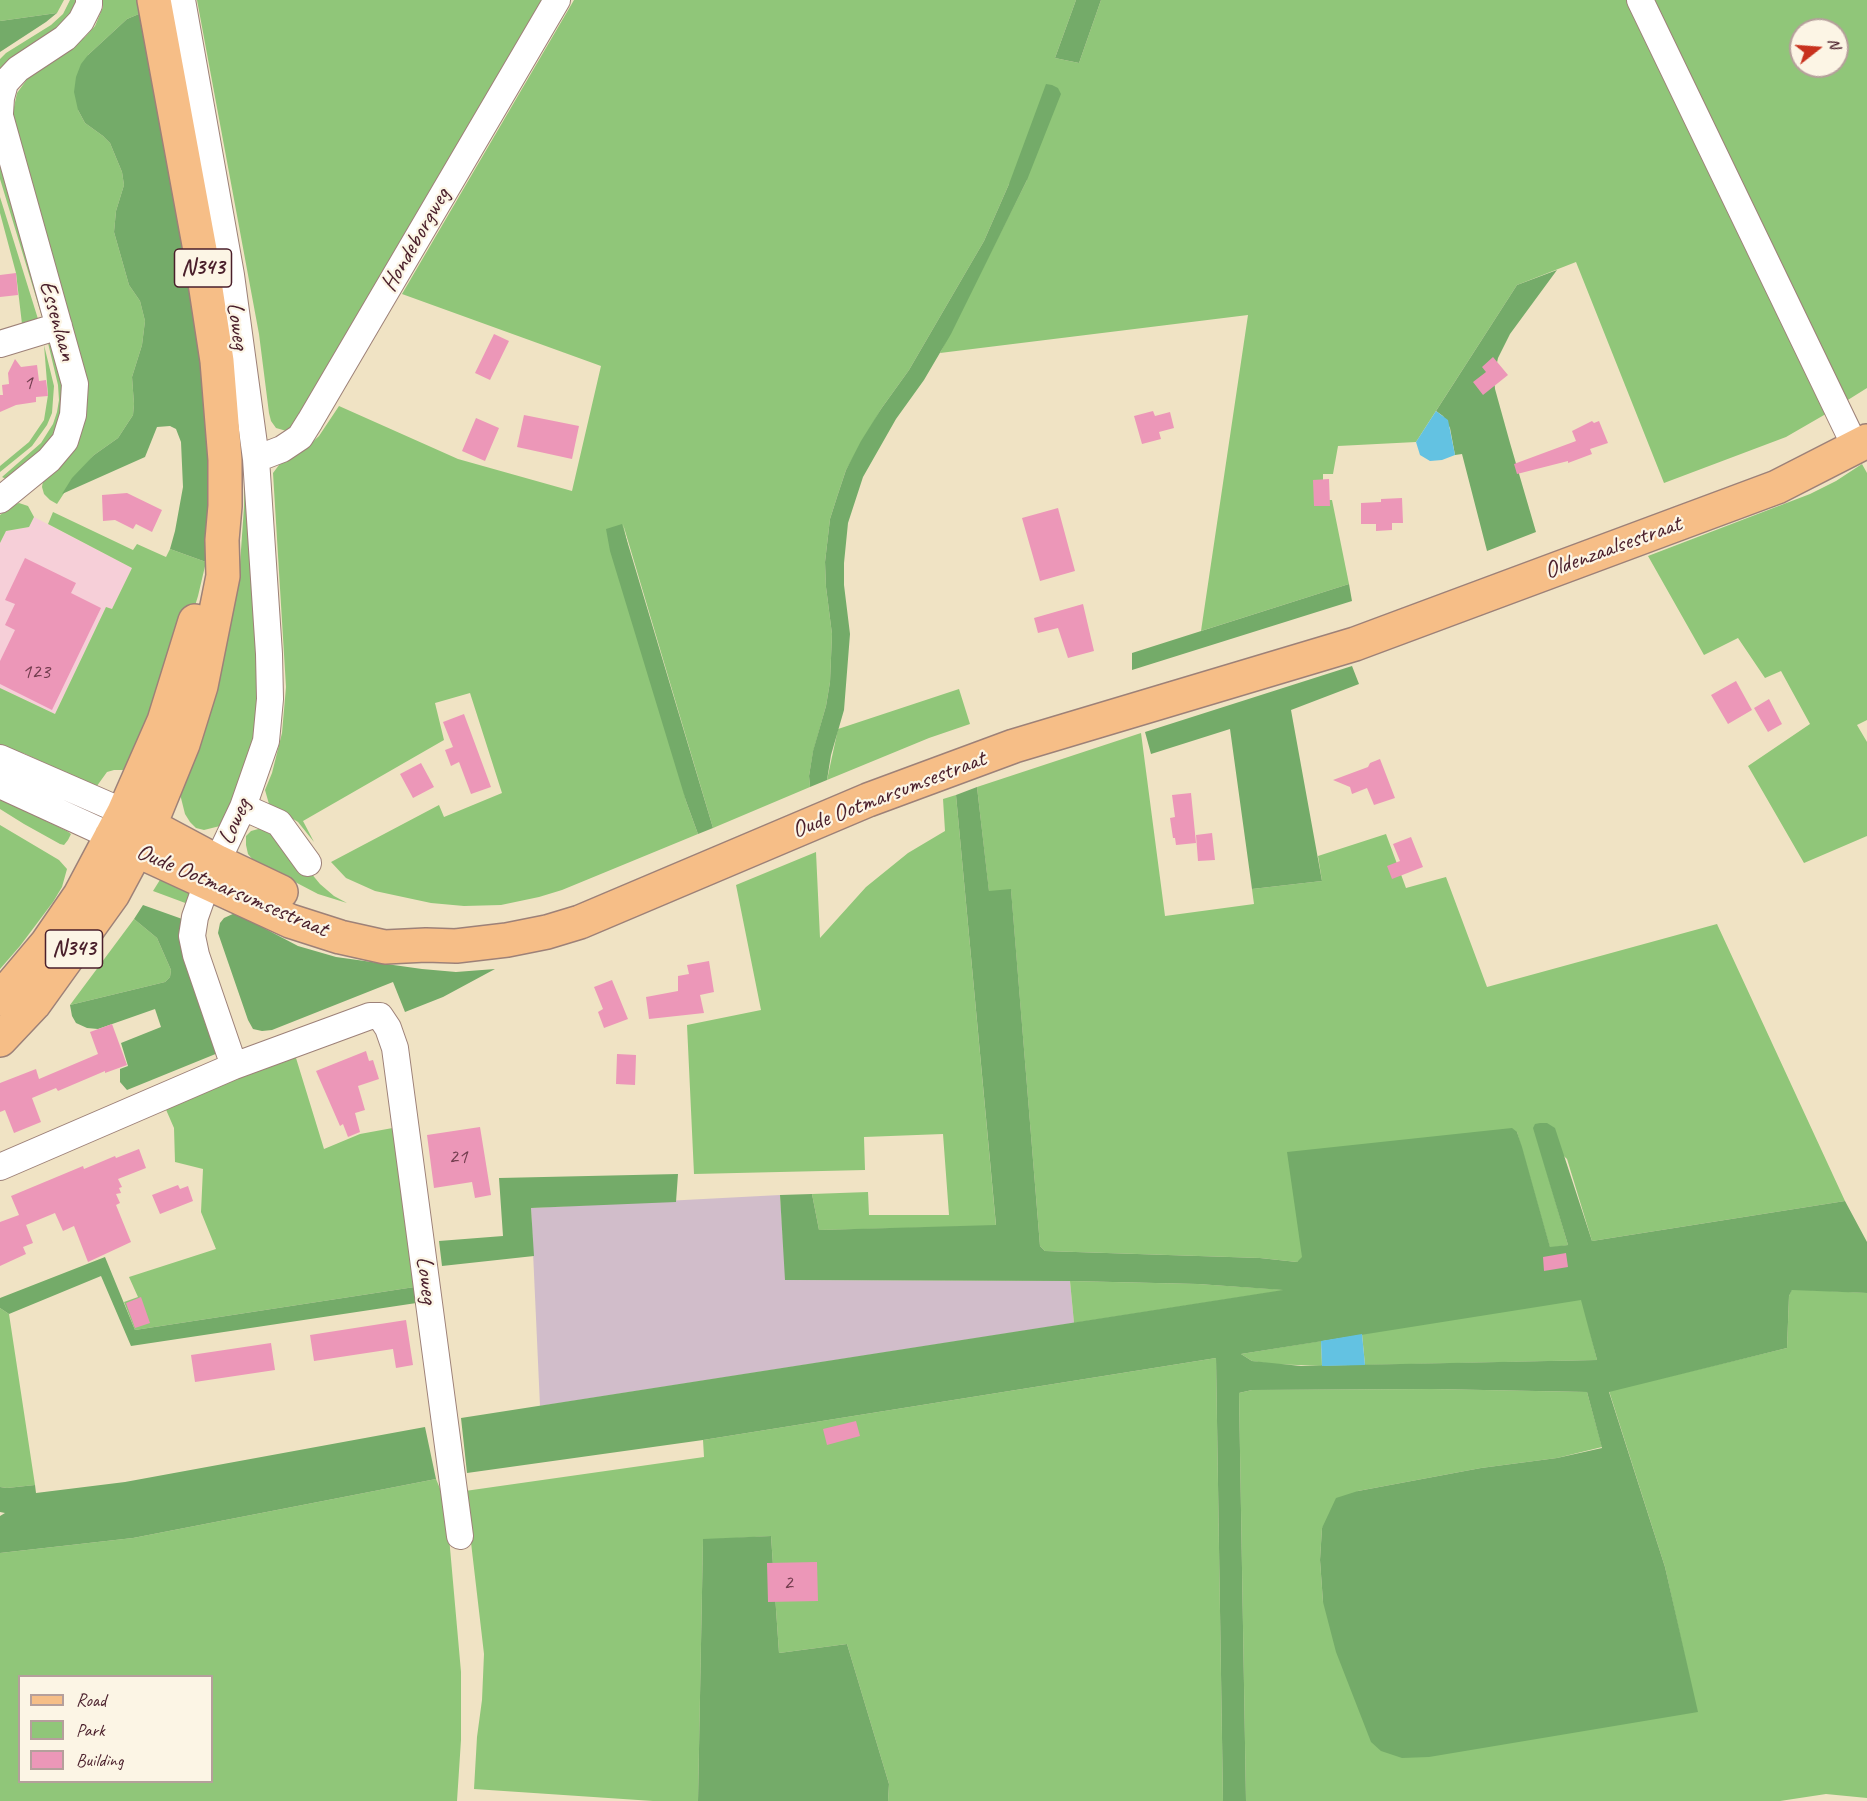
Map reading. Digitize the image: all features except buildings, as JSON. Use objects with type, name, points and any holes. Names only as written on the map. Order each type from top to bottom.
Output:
[{"type":"main road","name":"N343","points":[[0,999],[47,943],[130,831],[183,744],[201,686],[223,576],[225,460],[217,361],[200,250],[154,0]]},
{"type":"main road","name":"Oldenzaalsestraat","points":[[1355,644],[1777,487],[1862,445]]},
{"type":"main road","name":"Oude Ootmarsumsestraat","points":[[130,831],[212,873],[296,899],[426,945],[456,946],[507,940],[580,922],[868,801],[1014,746],[1355,644]]},
{"type":"main road","name":"N343","points":[[0,1040],[34,1004],[113,894],[130,831]]},
{"type":"street","name":"Essenlaan","points":[[0,500],[49,460],[65,441],[73,415],[75,384],[0,115],[1,98],[5,83],[18,69],[65,38],[81,21],[89,0]]},
{"type":"street","name":"Loweg","points":[[182,0],[231,275],[256,459],[270,699],[266,741],[243,807],[212,873],[195,917],[192,936],[196,956],[234,1065],[370,1016],[380,1016],[388,1028],[395,1048],[460,1536]]},
{"type":"street","name":"Hondeborgweg","points":[[256,459],[282,449],[300,437],[557,0]]},
{"type":"street","points":[[1640,0],[1862,445]]},
{"type":"street","points":[[0,344],[59,326]]},
{"type":"street","points":[[0,758],[130,831]]},
{"type":"street","points":[[0,785],[130,831]]},
{"type":"street","points":[[243,807],[279,823],[308,863]]},
{"type":"street","points":[[0,1167],[234,1065]]},
{"type":"shaded area","points":[[34,517],[132,568],[112,609],[106,607],[55,714],[0,688],[0,543],[6,531],[29,527]]},
{"type":"shaded area","points":[[780,1195],[786,1280],[1070,1281],[1074,1323],[540,1406],[531,1208]]},
{"type":"green space","points":[[0,0],[64,0],[57,13],[0,21]]},
{"type":"green space","points":[[70,0],[77,0],[65,22],[54,32],[11,59],[0,70],[0,59],[6,53],[51,25],[63,14]]},
{"type":"green space","points":[[103,0],[144,0],[146,11],[127,19],[88,55],[78,110],[85,123],[110,143],[122,172],[124,185],[116,211],[114,232],[129,285],[140,301],[145,321],[142,345],[132,377],[133,415],[118,438],[94,455],[57,504],[44,494],[43,481],[85,416],[86,378],[14,123],[14,107],[17,93],[33,71],[85,37],[95,26],[103,7]]},
{"type":"green space","points":[[197,0],[552,0],[290,432],[276,428],[269,413],[259,334]]},
{"type":"green space","points":[[574,0],[1076,0],[1055,58],[1079,63],[1101,0],[1633,0],[1831,411],[1786,437],[1664,483],[1576,262],[1517,285],[1416,442],[1338,446],[1333,474],[1323,474],[1323,500],[1332,500],[1349,584],[1201,631],[1248,315],[940,353],[1027,180],[1009,184],[984,241],[909,370],[881,409],[846,470],[837,497],[830,519],[825,562],[832,634],[830,682],[813,752],[809,776],[810,787],[713,828],[623,524],[686,801],[698,834],[562,890],[501,905],[464,906],[431,903],[375,891],[346,878],[331,862],[439,805],[444,817],[502,793],[470,693],[435,703],[444,740],[303,821],[314,842],[298,822],[269,804],[265,790],[272,773],[282,733],[286,687],[273,473],[279,465],[306,448],[319,436],[339,406],[458,459],[572,491],[601,366],[402,294]]},
{"type":"green space","points":[[1076,0],[1101,0],[1079,63],[1055,58]]},
{"type":"green space","points":[[1648,0],[1867,0],[1867,388],[1843,403]]},
{"type":"green space","points":[[146,11],[209,373],[210,541],[206,562],[170,549],[183,487],[181,442],[176,429],[170,426],[157,427],[145,457],[62,494],[72,478],[94,455],[118,438],[133,415],[132,377],[142,345],[145,321],[140,301],[129,285],[114,232],[116,211],[124,185],[122,172],[110,143],[85,123],[78,110],[74,92],[76,77],[81,64],[88,55],[127,19]]},
{"type":"green space","points":[[57,13],[46,22],[0,52],[0,21]]},
{"type":"green space","points":[[1046,84],[1058,88],[1061,94],[1027,180],[951,334],[924,380],[896,419],[863,477],[848,523],[844,563],[844,585],[850,634],[844,710],[831,755],[827,780],[810,787],[809,776],[813,751],[826,706],[830,682],[832,634],[825,562],[830,519],[846,470],[881,409],[909,370],[984,241],[1009,184]]},
{"type":"green space","points":[[0,151],[44,312],[42,317],[0,179]]},
{"type":"green space","points":[[0,197],[38,319],[22,324],[16,273],[0,213]]},
{"type":"green space","points":[[1557,270],[1510,334],[1498,358],[1494,376],[1495,389],[1536,532],[1487,551],[1462,454],[1455,455],[1450,428],[1443,416],[1436,411],[1517,285]]},
{"type":"green space","points":[[48,343],[51,346],[65,394],[55,435],[46,448],[8,480],[2,477],[41,443],[53,424],[57,412],[58,385]]},
{"type":"green space","points":[[44,345],[54,386],[52,413],[47,425],[32,446],[0,472],[0,466],[29,442],[44,420],[48,395]]},
{"type":"green space","points":[[245,422],[264,675],[252,766],[220,826],[204,830],[196,828],[190,822],[185,814],[180,794],[234,603],[240,564],[244,507]]},
{"type":"green space","points":[[1862,464],[1867,473],[1867,720],[1857,725],[1867,742],[1867,836],[1804,863],[1748,766],[1810,724],[1781,671],[1765,678],[1738,638],[1704,655],[1648,556],[1810,494]]},
{"type":"green space","points":[[19,503],[28,506],[34,517],[29,527],[6,531],[0,543],[0,515]]},
{"type":"green space","points":[[53,512],[133,550],[137,544],[166,557],[170,549],[206,562],[175,670],[125,770],[107,772],[94,790],[73,776],[23,753],[15,754],[0,744],[0,688],[55,714],[106,607],[112,609],[132,568],[48,524]]},
{"type":"green space","points":[[622,524],[713,828],[698,834],[610,551],[606,529]]},
{"type":"green space","points":[[1349,584],[1352,601],[1132,670],[1132,653]]},
{"type":"green space","points":[[1352,666],[1359,684],[1291,710],[1322,881],[1252,889],[1230,729],[1151,754],[1145,732]]},
{"type":"green space","points":[[959,689],[970,724],[929,738],[827,780],[838,729]]},
{"type":"green space","points":[[1141,733],[1165,916],[1254,904],[1252,889],[1322,881],[1318,856],[1386,834],[1406,888],[1446,877],[1487,987],[1717,924],[1845,1201],[1592,1241],[1567,1159],[1534,1128],[1568,1245],[1550,1248],[1517,1132],[1297,1262],[1260,1258],[1045,1251],[1040,1246],[1011,890],[989,892],[977,787]]},
{"type":"green space","points":[[977,787],[989,891],[1011,889],[1040,1246],[1045,1251],[1260,1258],[1297,1262],[1302,1257],[1287,1152],[1512,1128],[1517,1132],[1522,1147],[1550,1247],[1568,1245],[1533,1128],[1535,1124],[1540,1123],[1547,1123],[1555,1128],[1592,1241],[1845,1201],[1867,1242],[1867,1293],[1792,1290],[1789,1296],[1787,1348],[1609,1392],[1665,1567],[1698,1712],[1429,1757],[1402,1758],[1381,1751],[1371,1742],[1336,1652],[1323,1602],[1320,1560],[1322,1528],[1336,1498],[1358,1491],[1481,1468],[1557,1458],[1602,1448],[1587,1392],[1432,1389],[1252,1390],[1239,1393],[1246,1801],[1223,1801],[1216,1358],[703,1440],[467,1473],[461,1418],[1283,1290],[1198,1284],[1070,1281],[785,1280],[780,1195],[812,1194],[819,1230],[996,1225],[956,795]],"holes":[[[1581,1300],[1597,1360],[1301,1366],[1252,1361],[1241,1354]]]},
{"type":"green space","points":[[956,795],[996,1226],[819,1230],[812,1194],[868,1192],[869,1215],[949,1215],[943,1134],[864,1137],[865,1170],[694,1174],[687,1025],[761,1010],[736,885],[816,852],[820,938],[866,887],[908,853],[945,831],[943,799]]},
{"type":"green space","points":[[0,799],[67,831],[71,834],[68,840],[64,845],[60,844],[24,824],[0,809]]},
{"type":"green space","points":[[0,825],[59,860],[67,869],[62,887],[53,902],[0,969]]},
{"type":"green space","points":[[262,828],[282,838],[320,884],[347,903],[318,894],[253,860],[248,854],[246,836],[251,831]]},
{"type":"green space","points":[[163,875],[190,886],[192,897],[188,904],[153,891]]},
{"type":"green space","points":[[143,905],[185,920],[218,1053],[127,1090],[120,1082],[120,1069],[128,1066],[121,1043],[161,1027],[155,1009],[98,1029],[87,1028],[76,1023],[70,1005],[165,982],[170,977],[171,970],[157,938],[134,919]]},
{"type":"green space","points":[[235,913],[298,946],[336,957],[456,972],[495,969],[443,997],[405,1012],[393,982],[272,1030],[262,1031],[253,1029],[248,1020],[218,933],[220,923],[224,918]]},
{"type":"green space","points":[[134,919],[157,938],[171,970],[170,977],[165,982],[70,1005]]},
{"type":"green space","points":[[282,1056],[296,1058],[324,1149],[360,1134],[398,1127],[421,1286],[135,1330],[124,1302],[138,1297],[129,1277],[216,1249],[201,1212],[203,1169],[175,1162],[174,1128],[164,1105]]},
{"type":"green space","points":[[678,1174],[676,1202],[531,1208],[534,1256],[442,1266],[439,1241],[503,1236],[499,1178]]},
{"type":"green space","points":[[105,1257],[135,1330],[421,1286],[423,1302],[131,1346],[101,1276],[9,1314],[0,1308],[0,1298]]},
{"type":"green space","points":[[1070,1281],[1198,1284],[1287,1290],[1074,1323]]},
{"type":"green space","points":[[1792,1289],[1867,1293],[1867,1798],[1826,1794],[1780,1801],[1246,1801],[1239,1393],[1252,1390],[1432,1389],[1587,1392],[1602,1447],[1557,1458],[1481,1468],[1358,1491],[1322,1528],[1320,1560],[1323,1602],[1697,1712],[1665,1567],[1609,1391],[1787,1348],[1789,1296]]},
{"type":"green space","points":[[1582,1299],[1597,1360],[1365,1365],[1362,1334]]},
{"type":"green space","points":[[0,1308],[9,1314],[35,1485],[0,1487]]},
{"type":"green space","points":[[1321,1341],[1322,1366],[1272,1364],[1252,1361],[1241,1354]]},
{"type":"green space","points":[[1216,1358],[1223,1801],[888,1801],[889,1784],[847,1644],[779,1653],[771,1536],[703,1540],[698,1801],[653,1801],[474,1789],[484,1654],[465,1491],[704,1457],[703,1440]]},
{"type":"green space","points":[[425,1427],[436,1479],[133,1538],[0,1553],[0,1516],[5,1513],[0,1512],[0,1487],[35,1485],[36,1493],[125,1482]]},
{"type":"green space","points":[[436,1479],[446,1503],[461,1672],[461,1740],[457,1801],[0,1801],[0,1553],[133,1538]]},
{"type":"green space","points":[[771,1536],[779,1653],[847,1644],[889,1784],[888,1801],[698,1801],[703,1539]]},
{"type":"water","points":[[1436,411],[1448,420],[1455,455],[1442,460],[1430,461],[1420,455],[1416,442]]},
{"type":"water","points":[[1362,1334],[1365,1365],[1322,1366],[1321,1341]]}]
